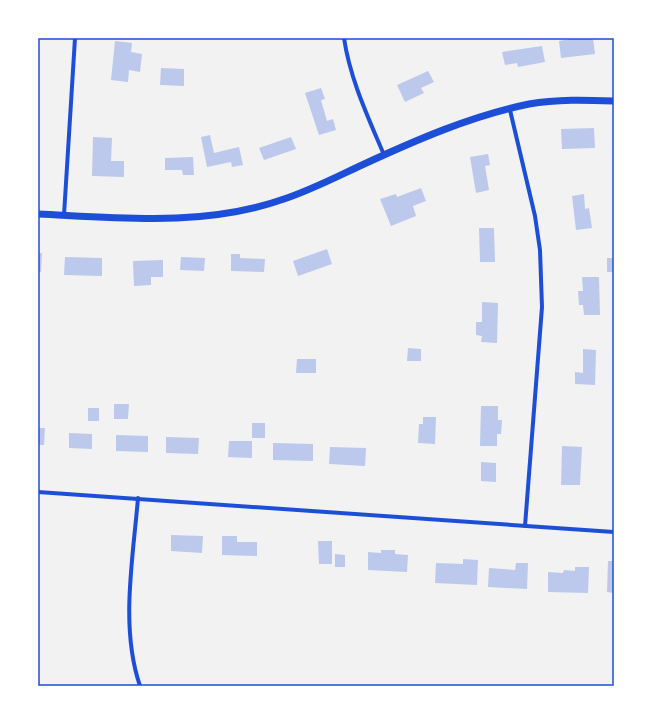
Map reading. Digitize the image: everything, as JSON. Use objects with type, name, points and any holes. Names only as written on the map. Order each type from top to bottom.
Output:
[{"type":"street","points":[[64,215],[75,38]]},
{"type":"street","points":[[344,38],[350,65],[358,90],[384,155]]},
{"type":"street","points":[[38,214],[121,219],[172,219],[218,215],[284,200],[450,127],[484,116],[529,104],[558,101],[614,101]]},
{"type":"street","points":[[510,110],[535,216],[542,273],[541,315],[525,526]]},
{"type":"street","points":[[38,492],[614,532]]},
{"type":"street","points":[[138,498],[129,615],[131,649],[140,686]]},
{"type":"building","points":[[577,38],[593,38],[595,54],[561,58],[559,41]]},
{"type":"building","points":[[115,41],[132,43],[131,52],[142,54],[140,72],[129,70],[128,82],[111,80]]},
{"type":"building","points":[[542,46],[545,62],[518,67],[517,63],[505,65],[502,52]]},
{"type":"building","points":[[161,68],[184,69],[184,86],[160,85]]},
{"type":"building","points":[[428,71],[434,82],[421,88],[424,93],[405,102],[397,85]]},
{"type":"building","points":[[321,88],[325,99],[321,100],[327,121],[333,119],[336,130],[319,135],[305,93]]},
{"type":"building","points":[[594,128],[595,148],[562,149],[561,129]]},
{"type":"building","points":[[210,135],[214,153],[239,147],[243,165],[232,167],[231,162],[207,167],[201,137]]},
{"type":"building","points":[[93,137],[112,138],[111,161],[124,161],[124,177],[92,176]]},
{"type":"building","points":[[291,137],[296,149],[264,160],[259,148]]},
{"type":"building","points":[[488,154],[490,165],[485,166],[489,190],[476,193],[470,157]]},
{"type":"building","points":[[193,157],[194,175],[183,175],[182,170],[165,170],[165,158]]},
{"type":"building","points":[[421,188],[426,201],[413,206],[416,216],[391,226],[380,199],[396,194],[397,197]]},
{"type":"building","points":[[584,194],[585,209],[589,208],[592,228],[576,230],[572,196]]},
{"type":"building","points":[[479,228],[494,228],[495,262],[480,262]]},
{"type":"building","points":[[327,249],[332,264],[298,276],[293,261]]},
{"type":"building","points":[[38,253],[42,253],[41,272],[38,272]]},
{"type":"building","points":[[231,254],[240,254],[240,258],[265,259],[264,272],[231,271]]},
{"type":"building","points":[[65,257],[102,258],[102,276],[64,275]]},
{"type":"building","points":[[181,257],[205,258],[204,271],[180,270]]},
{"type":"building","points":[[607,258],[614,258],[614,272],[607,272]]},
{"type":"building","points":[[163,260],[163,277],[151,277],[151,285],[134,286],[133,261]]},
{"type":"building","points":[[582,277],[599,277],[600,315],[584,315],[583,305],[579,305],[578,291],[583,291]]},
{"type":"building","points":[[482,302],[498,303],[497,343],[481,342],[482,336],[476,335],[476,322],[482,322]]},
{"type":"building","points":[[408,348],[421,349],[421,361],[407,361]]},
{"type":"building","points":[[583,349],[596,350],[595,385],[575,384],[575,372],[583,373]]},
{"type":"building","points":[[297,359],[316,359],[316,373],[296,373]]},
{"type":"building","points":[[114,404],[129,404],[128,419],[114,419]]},
{"type":"building","points":[[481,406],[498,406],[498,420],[502,420],[501,434],[497,434],[497,446],[480,446]]},
{"type":"building","points":[[88,408],[99,408],[99,421],[88,421]]},
{"type":"building","points":[[423,417],[436,417],[435,444],[418,443],[419,424],[423,424]]},
{"type":"building","points":[[252,423],[265,423],[265,438],[252,438]]},
{"type":"building","points":[[38,428],[45,428],[44,445],[38,445]]},
{"type":"building","points":[[69,433],[92,434],[92,449],[69,448]]},
{"type":"building","points":[[116,435],[148,436],[148,452],[116,451]]},
{"type":"building","points":[[166,437],[199,438],[198,454],[166,453]]},
{"type":"building","points":[[229,441],[252,441],[252,458],[228,457]]},
{"type":"building","points":[[273,443],[313,444],[313,461],[273,460]]},
{"type":"building","points":[[562,446],[582,447],[580,485],[561,485]]},
{"type":"building","points":[[330,447],[366,448],[365,466],[329,464]]},
{"type":"building","points":[[481,462],[496,463],[496,482],[481,481]]},
{"type":"building","points":[[171,535],[203,536],[202,553],[171,551]]},
{"type":"building","points":[[222,536],[237,536],[237,542],[257,542],[257,556],[222,555]]},
{"type":"building","points":[[318,541],[332,541],[332,564],[319,564]]},
{"type":"building","points":[[381,550],[395,550],[395,554],[408,555],[407,572],[368,570],[368,552],[381,553]]},
{"type":"building","points":[[335,554],[345,555],[345,567],[335,567]]},
{"type":"building","points":[[463,559],[478,560],[477,585],[435,583],[436,563],[463,564]]},
{"type":"building","points":[[608,561],[614,561],[614,593],[607,592]]},
{"type":"building","points":[[516,563],[528,563],[527,589],[488,587],[489,568],[515,570]]},
{"type":"building","points":[[575,567],[589,567],[588,593],[548,592],[548,572],[563,573],[564,570],[575,571]]}]
